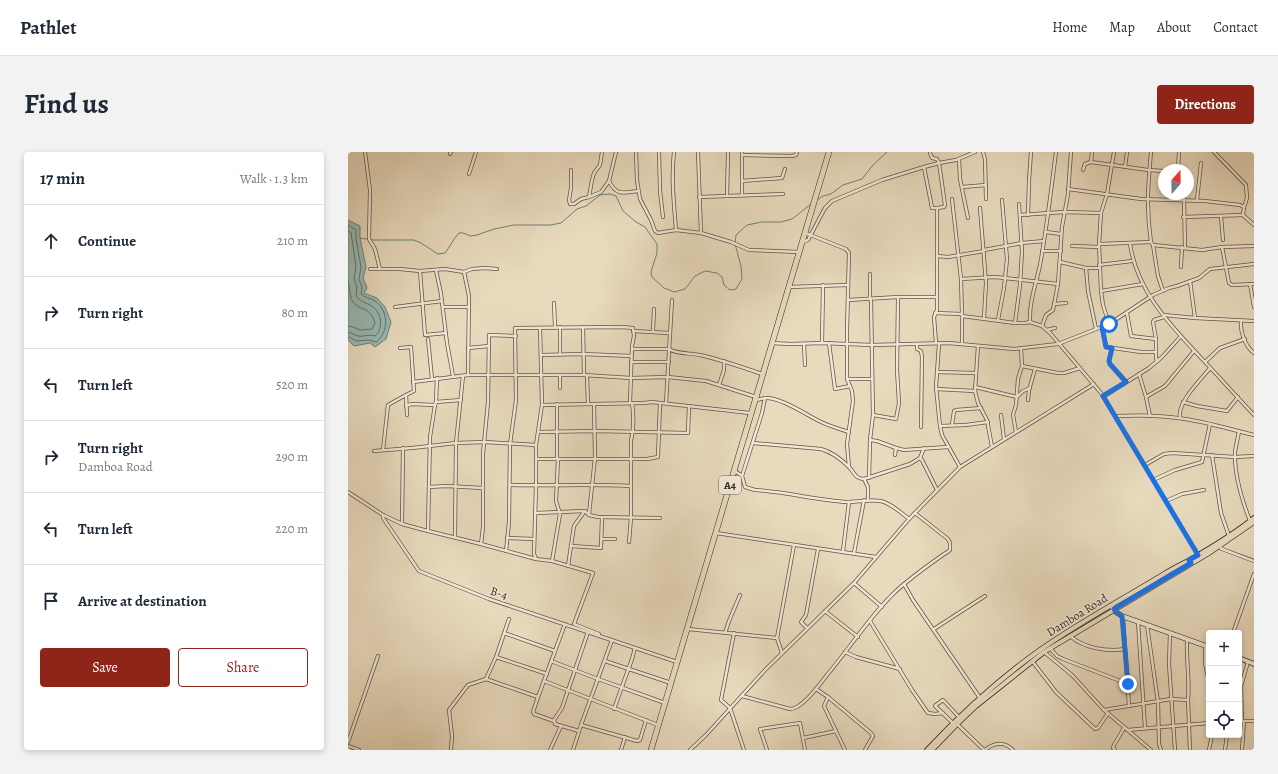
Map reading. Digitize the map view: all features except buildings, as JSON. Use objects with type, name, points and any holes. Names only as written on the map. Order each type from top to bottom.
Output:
[{"type":"highway","name":"A4","points":[[651,750],[829,152]]},
{"type":"main road","name":"Damboa Road","points":[[932,750],[959,717],[1016,668],[1041,650],[1141,590],[1166,572],[1190,562],[1219,546],[1252,522],[1254,518]]},
{"type":"main road","name":"Damboa Road","points":[[1190,562],[1198,555],[1252,522]]},
{"type":"main road","name":"Damboa Road","points":[[927,750],[955,723],[1031,661],[1112,607]]},
{"type":"street","points":[[365,152],[370,190],[369,239],[375,249],[380,269]]},
{"type":"street","points":[[469,174],[476,152]]},
{"type":"street","points":[[589,197],[594,173],[600,166],[602,152]]},
{"type":"street","points":[[571,170],[569,203],[574,204],[581,199],[602,192],[609,181],[616,152]]},
{"type":"street","points":[[636,152],[638,191],[640,198],[652,220],[654,232],[658,233],[676,230],[701,234],[731,242],[749,250],[799,252]]},
{"type":"street","points":[[659,152],[660,191],[663,217]]},
{"type":"street","points":[[674,152],[673,194],[676,230]]},
{"type":"street","points":[[698,152],[701,234]]},
{"type":"street","points":[[727,196],[728,152]]},
{"type":"street","points":[[742,195],[742,153],[778,153],[792,156],[796,155],[797,152]]},
{"type":"street","points":[[802,243],[808,240],[825,208],[832,201],[882,180],[924,167],[959,159],[975,152]]},
{"type":"street","points":[[983,152],[985,160],[986,199]]},
{"type":"street","points":[[1028,215],[1031,152]]},
{"type":"street","points":[[1030,322],[1029,311],[1046,232],[1056,152]]},
{"type":"street","points":[[1042,326],[1046,315],[1053,310],[1058,284],[1060,251],[1071,152]]},
{"type":"street","points":[[1091,162],[1092,152]]},
{"type":"street","points":[[1109,324],[1103,305],[1101,291],[1099,246],[1100,213],[1107,194],[1114,152]]},
{"type":"street","points":[[1125,167],[1127,152]]},
{"type":"street","points":[[1151,152],[1148,170],[1147,199],[1152,244],[1158,276],[1164,291]]},
{"type":"street","points":[[1178,164],[1179,152]]},
{"type":"street","points":[[1214,152],[1246,186],[1246,198],[1243,214]]},
{"type":"street","points":[[924,167],[932,208],[944,207],[945,205],[939,163],[937,159],[932,158],[930,153]]},
{"type":"street","points":[[959,159],[962,187],[968,218]]},
{"type":"street","points":[[1083,170],[1085,164],[1091,162],[1112,166],[1158,171]]},
{"type":"street","points":[[1201,163],[1197,200],[1244,207]]},
{"type":"street","points":[[742,181],[782,178],[785,169]]},
{"type":"street","points":[[609,181],[612,188],[617,192],[624,193],[638,191]]},
{"type":"street","points":[[962,187],[986,185]]},
{"type":"street","points":[[1068,188],[1147,199],[1158,199]]},
{"type":"street","points":[[700,197],[783,194]]},
{"type":"street","points":[[952,199],[961,279],[962,344]]},
{"type":"street","points":[[998,320],[1007,259],[1002,200]]},
{"type":"street","points":[[1181,267],[1184,200]]},
{"type":"street","points":[[1015,323],[1020,281],[1022,243],[1019,204]]},
{"type":"street","points":[[937,208],[937,310],[934,317],[937,344],[936,389],[942,435],[960,467]]},
{"type":"street","points":[[980,208],[986,278],[984,318]]},
{"type":"street","points":[[1020,215],[1064,212],[1100,213]]},
{"type":"street","points":[[1184,217],[1243,214]]},
{"type":"street","points":[[1243,214],[1254,225]]},
{"type":"street","points":[[1221,216],[1223,240]]},
{"type":"street","points":[[805,232],[846,249],[849,253],[847,379],[852,391],[847,444],[849,467]]},
{"type":"street","points":[[1046,232],[1062,234]]},
{"type":"street","points":[[937,256],[948,257],[1022,243],[1044,241]]},
{"type":"street","points":[[1072,246],[1099,246],[1107,243],[1130,243],[1202,250],[1222,247],[1254,246]]},
{"type":"street","points":[[1130,243],[1133,261],[1143,284],[1164,316],[1194,351],[1254,415]]},
{"type":"street","points":[[1222,247],[1230,285],[1254,284]]},
{"type":"street","points":[[1042,251],[1060,251]]},
{"type":"street","points":[[1060,262],[1086,268],[1133,261]]},
{"type":"street","points":[[771,343],[847,343],[872,345],[962,344],[1008,349],[1058,344],[1109,324],[1153,295],[1199,278],[1210,269],[1225,266],[1254,264]]},
{"type":"street","points":[[1086,268],[1089,300],[1096,329]]},
{"type":"street","points":[[370,269],[420,271],[445,269],[464,272],[472,269],[497,269]]},
{"type":"street","points":[[436,270],[443,307],[452,376]]},
{"type":"street","points":[[420,271],[425,335],[446,333]]},
{"type":"street","points":[[464,272],[469,296],[468,374]]},
{"type":"street","points":[[869,478],[870,440],[873,415],[870,274]]},
{"type":"street","points":[[961,279],[986,278],[1058,284]]},
{"type":"street","points":[[1190,281],[1195,318]]},
{"type":"street","points":[[1101,291],[1143,284]]},
{"type":"street","points":[[1250,284],[1254,307]]},
{"type":"street","points":[[822,343],[823,285]]},
{"type":"street","points":[[788,287],[848,285]]},
{"type":"street","points":[[848,300],[898,297],[936,297]]},
{"type":"street","points":[[873,415],[896,419],[899,403],[897,370],[898,297]]},
{"type":"street","points":[[666,403],[672,300]]},
{"type":"street","points":[[395,307],[442,301]]},
{"type":"street","points":[[554,303],[555,327]]},
{"type":"street","points":[[1054,304],[1066,303]]},
{"type":"street","points":[[443,307],[469,307]]},
{"type":"street","points":[[653,331],[654,308]]},
{"type":"street","points":[[935,313],[962,315],[1015,323],[1030,322],[1042,326],[1047,330],[1103,396],[1198,555]]},
{"type":"street","points":[[1127,313],[1131,336],[1156,339]]},
{"type":"street","points":[[1157,361],[1155,352],[1156,339],[1154,320],[1164,316],[1254,321]]},
{"type":"street","points":[[1241,321],[1241,328],[1248,347],[1254,353]]},
{"type":"street","points":[[560,327],[560,354]]},
{"type":"street","points":[[583,327],[583,354],[588,404]]},
{"type":"street","points":[[1102,327],[1106,347],[1141,352],[1155,352]]},
{"type":"street","points":[[506,551],[509,522],[510,443],[516,400],[517,375],[515,328],[633,328],[631,362],[633,432],[631,441],[631,518],[629,542]]},
{"type":"street","points":[[536,559],[534,554],[534,539],[536,513],[536,445],[542,405],[540,328]]},
{"type":"street","points":[[1047,330],[1055,328]]},
{"type":"street","points":[[633,331],[670,333]]},
{"type":"street","points":[[481,544],[483,442],[488,402],[489,335],[516,336]]},
{"type":"street","points":[[1103,396],[1157,361],[1181,336]]},
{"type":"street","points":[[428,339],[432,379]]},
{"type":"street","points":[[1205,362],[1220,348],[1245,339]]},
{"type":"street","points":[[829,343],[835,389],[850,386]]},
{"type":"street","points":[[804,344],[805,365]]},
{"type":"street","points":[[917,344],[917,349],[920,351],[922,357],[921,427]]},
{"type":"street","points":[[468,348],[489,346]]},
{"type":"street","points":[[978,346],[975,392],[976,398],[988,422],[992,446]]},
{"type":"street","points":[[383,450],[385,417],[388,405],[414,391],[411,347],[400,348]]},
{"type":"street","points":[[1016,432],[1013,415],[1018,379],[1022,366],[1021,348]]},
{"type":"street","points":[[1112,348],[1109,361],[1110,364],[1126,382]]},
{"type":"street","points":[[632,349],[669,349],[672,351],[688,352],[724,361],[763,374]]},
{"type":"street","points":[[1146,397],[1165,386],[1194,351]]},
{"type":"street","points":[[541,355],[583,354],[632,356]]},
{"type":"street","points":[[719,385],[724,370],[724,361]]},
{"type":"street","points":[[631,362],[669,362]]},
{"type":"street","points":[[1022,366],[1064,373],[1080,368]]},
{"type":"street","points":[[1180,418],[1180,408],[1183,402],[1210,368]]},
{"type":"street","points":[[1028,400],[1034,369]]},
{"type":"street","points":[[937,372],[976,374]]},
{"type":"street","points":[[413,382],[468,374],[488,376],[541,374],[631,378],[668,377],[706,381],[756,398],[770,398],[787,404],[819,421],[849,433]]},
{"type":"street","points":[[1139,374],[1150,416]]},
{"type":"street","points":[[560,375],[560,388]]},
{"type":"street","points":[[452,376],[463,376],[462,400],[456,443],[455,537]]},
{"type":"street","points":[[428,531],[430,446],[436,403],[437,378]]},
{"type":"street","points":[[847,379],[872,379]]},
{"type":"street","points":[[690,750],[706,735],[782,653],[854,583],[909,519],[960,467],[1094,384]]},
{"type":"street","points":[[975,387],[1016,397]]},
{"type":"street","points":[[1016,397],[1023,391],[1030,388]]},
{"type":"street","points":[[936,389],[975,392]]},
{"type":"street","points":[[406,396],[406,415]]},
{"type":"street","points":[[1183,402],[1226,411],[1238,397]]},
{"type":"street","points":[[765,398],[762,413],[742,476],[745,487],[755,490],[849,502],[866,500],[881,501],[889,504],[909,519]]},
{"type":"street","points":[[406,406],[411,404],[462,400]]},
{"type":"street","points":[[537,459],[647,459],[658,457],[660,403]]},
{"type":"street","points":[[542,405],[666,403],[751,413]]},
{"type":"street","points":[[552,561],[560,514],[556,501],[557,404]]},
{"type":"street","points":[[589,515],[595,458],[594,404]]},
{"type":"street","points":[[539,432],[595,431],[688,433],[690,406]]},
{"type":"street","points":[[952,425],[954,411],[963,408],[981,408]]},
{"type":"street","points":[[1001,415],[1004,439]]},
{"type":"street","points":[[1115,416],[1180,418],[1254,435]]},
{"type":"street","points":[[940,426],[988,422]]},
{"type":"street","points":[[1153,480],[1175,470],[1201,462],[1210,424]]},
{"type":"street","points":[[1239,431],[1235,451],[1236,469],[1242,500],[1252,522]]},
{"type":"street","points":[[870,440],[904,450],[948,448]]},
{"type":"street","points":[[374,451],[456,443],[483,442],[536,445]]},
{"type":"street","points":[[753,443],[829,451],[849,467],[857,478],[864,479],[910,464],[920,458],[924,448]]},
{"type":"street","points":[[402,448],[402,524]]},
{"type":"street","points":[[895,455],[896,448]]},
{"type":"street","points":[[1145,465],[1164,454],[1172,453],[1235,457],[1254,456]]},
{"type":"street","points":[[1212,455],[1221,512],[1228,536]]},
{"type":"street","points":[[920,458],[938,490]]},
{"type":"street","points":[[734,470],[742,476]]},
{"type":"street","points":[[854,553],[868,486],[864,479]]},
{"type":"street","points":[[510,485],[557,486],[593,484],[631,486]]},
{"type":"street","points":[[429,487],[456,486],[483,488]]},
{"type":"street","points":[[1166,501],[1182,494],[1204,490]]},
{"type":"street","name":"B-4","points":[[348,492],[383,515],[383,518],[419,571],[489,599],[678,662]]},
{"type":"street","points":[[843,551],[849,502]]},
{"type":"street","points":[[536,513],[585,511],[589,515],[602,517],[660,518]]},
{"type":"street","points":[[568,566],[574,526],[585,511]]},
{"type":"street","points":[[742,696],[790,709],[795,709],[801,705],[816,689],[892,595],[904,584],[950,550],[951,546],[948,539],[915,513]]},
{"type":"street","points":[[383,515],[402,524],[536,559],[552,561],[593,573],[574,624],[634,647],[614,709]]},
{"type":"street","points":[[571,546],[601,548],[602,517]]},
{"type":"street","points":[[716,533],[876,557]]},
{"type":"street","points":[[507,538],[534,539]]},
{"type":"street","points":[[602,539],[615,539]]},
{"type":"street","points":[[782,653],[777,638],[794,545]]},
{"type":"street","points":[[1219,546],[1222,549],[1254,561]]},
{"type":"street","points":[[808,628],[801,622],[806,615],[818,549]]},
{"type":"street","points":[[1234,630],[1254,574]]},
{"type":"street","points":[[854,583],[882,607]]},
{"type":"street","points":[[904,584],[913,600],[980,698]]},
{"type":"street","points":[[726,633],[729,621],[740,595]]},
{"type":"street","points":[[934,629],[985,596]]},
{"type":"street","points":[[1112,607],[1122,616],[1206,646]]},
{"type":"street","points":[[825,611],[858,637]]},
{"type":"street","points":[[1122,616],[1129,706]]},
{"type":"street","points":[[486,679],[496,657],[509,619]]},
{"type":"street","points":[[870,621],[912,690],[928,713],[943,713]]},
{"type":"street","points":[[1138,622],[1145,728]]},
{"type":"street","points":[[565,624],[533,712],[534,714],[554,721],[555,724],[579,731]]},
{"type":"street","points":[[1147,625],[1158,702],[1159,744],[1161,750]]},
{"type":"street","points":[[687,629],[777,638]]},
{"type":"street","points":[[554,721],[562,708],[588,632]]},
{"type":"street","points":[[504,633],[555,651]]},
{"type":"street","points":[[734,633],[721,700],[730,708],[744,750]]},
{"type":"street","points":[[1170,633],[1170,698],[1175,750]]},
{"type":"street","points":[[1069,635],[1078,642],[1098,649],[1125,649]]},
{"type":"street","points":[[1188,639],[1187,661],[1190,750]]},
{"type":"street","points":[[573,750],[598,679],[606,661],[612,640]]},
{"type":"street","points":[[1049,648],[1057,656],[1063,659],[1128,684]]},
{"type":"street","points":[[845,652],[856,658],[900,669]]},
{"type":"street","points":[[1044,652],[1072,675],[1104,710],[1124,728],[1137,737],[1150,750]]},
{"type":"street","points":[[1206,654],[1206,668]]},
{"type":"street","points":[[348,742],[378,656]]},
{"type":"street","points":[[496,657],[547,674]]},
{"type":"street","points":[[1242,659],[1254,664]]},
{"type":"street","points":[[551,661],[665,703]]},
{"type":"street","points":[[606,661],[671,683]]},
{"type":"street","points":[[1031,661],[1056,692],[1095,729],[1098,728],[1108,713]]},
{"type":"street","points":[[1241,702],[1241,686],[1248,662]]},
{"type":"street","points":[[451,750],[452,736],[449,710],[468,685],[486,679],[538,697]]},
{"type":"street","points":[[544,682],[659,725]]},
{"type":"street","points":[[816,689],[828,697],[873,736],[865,750]]},
{"type":"street","points":[[828,697],[824,706],[845,750]]},
{"type":"street","points":[[1104,710],[1143,703],[1158,702],[1170,698],[1188,700]]},
{"type":"street","points":[[959,717],[943,700],[935,706],[984,750],[995,744],[1001,743],[1006,744],[1013,750]]},
{"type":"street","points":[[581,725],[633,740],[640,740],[646,720]]},
{"type":"street","points":[[1242,721],[1254,721]]},
{"type":"street","points":[[767,750],[760,729],[800,723],[805,750]]},
{"type":"street","points":[[1127,730],[1206,723]]},
{"type":"street","points":[[550,750],[561,726]]},
{"type":"street","points":[[1115,750],[1113,748],[1114,745],[1124,728]]},
{"type":"street","points":[[802,738],[836,731]]},
{"type":"street","points":[[621,750],[625,737]]},
{"type":"street","points":[[1209,750],[1211,738]]},
{"type":"street","points":[[1226,750],[1227,738]]},
{"type":"street","points":[[1242,738],[1242,750]]},
{"type":"street","points":[[348,746],[359,750]]},
{"type":"water","points":[[348,220],[360,226],[360,238],[366,267],[363,278],[367,288],[364,293],[377,298],[385,307],[391,322],[386,339],[375,347],[370,343],[354,346],[348,340]]},
{"type":"waterway","points":[[817,200],[823,196],[831,194],[843,185],[862,179],[873,165],[887,152]]},
{"type":"waterway","points":[[360,238],[373,240],[414,240],[438,254],[445,253],[459,233],[471,236],[514,225],[550,225],[561,223],[577,209],[586,206],[600,195],[610,194],[616,196],[623,211],[636,222],[645,227],[657,244],[657,253],[651,272],[652,277],[664,288],[674,292],[685,289],[695,276],[705,271],[717,273],[722,277],[724,285],[730,290],[736,289],[742,279],[741,266],[735,244],[736,235],[747,225],[762,222],[781,222],[792,219],[811,204]]},
{"type":"route","points":[[1109,324],[1102,327],[1106,347],[1112,348],[1109,361],[1126,382],[1103,396],[1181,524],[1198,555],[1189,560],[1191,563],[1114,609],[1122,616],[1128,684]]}]
